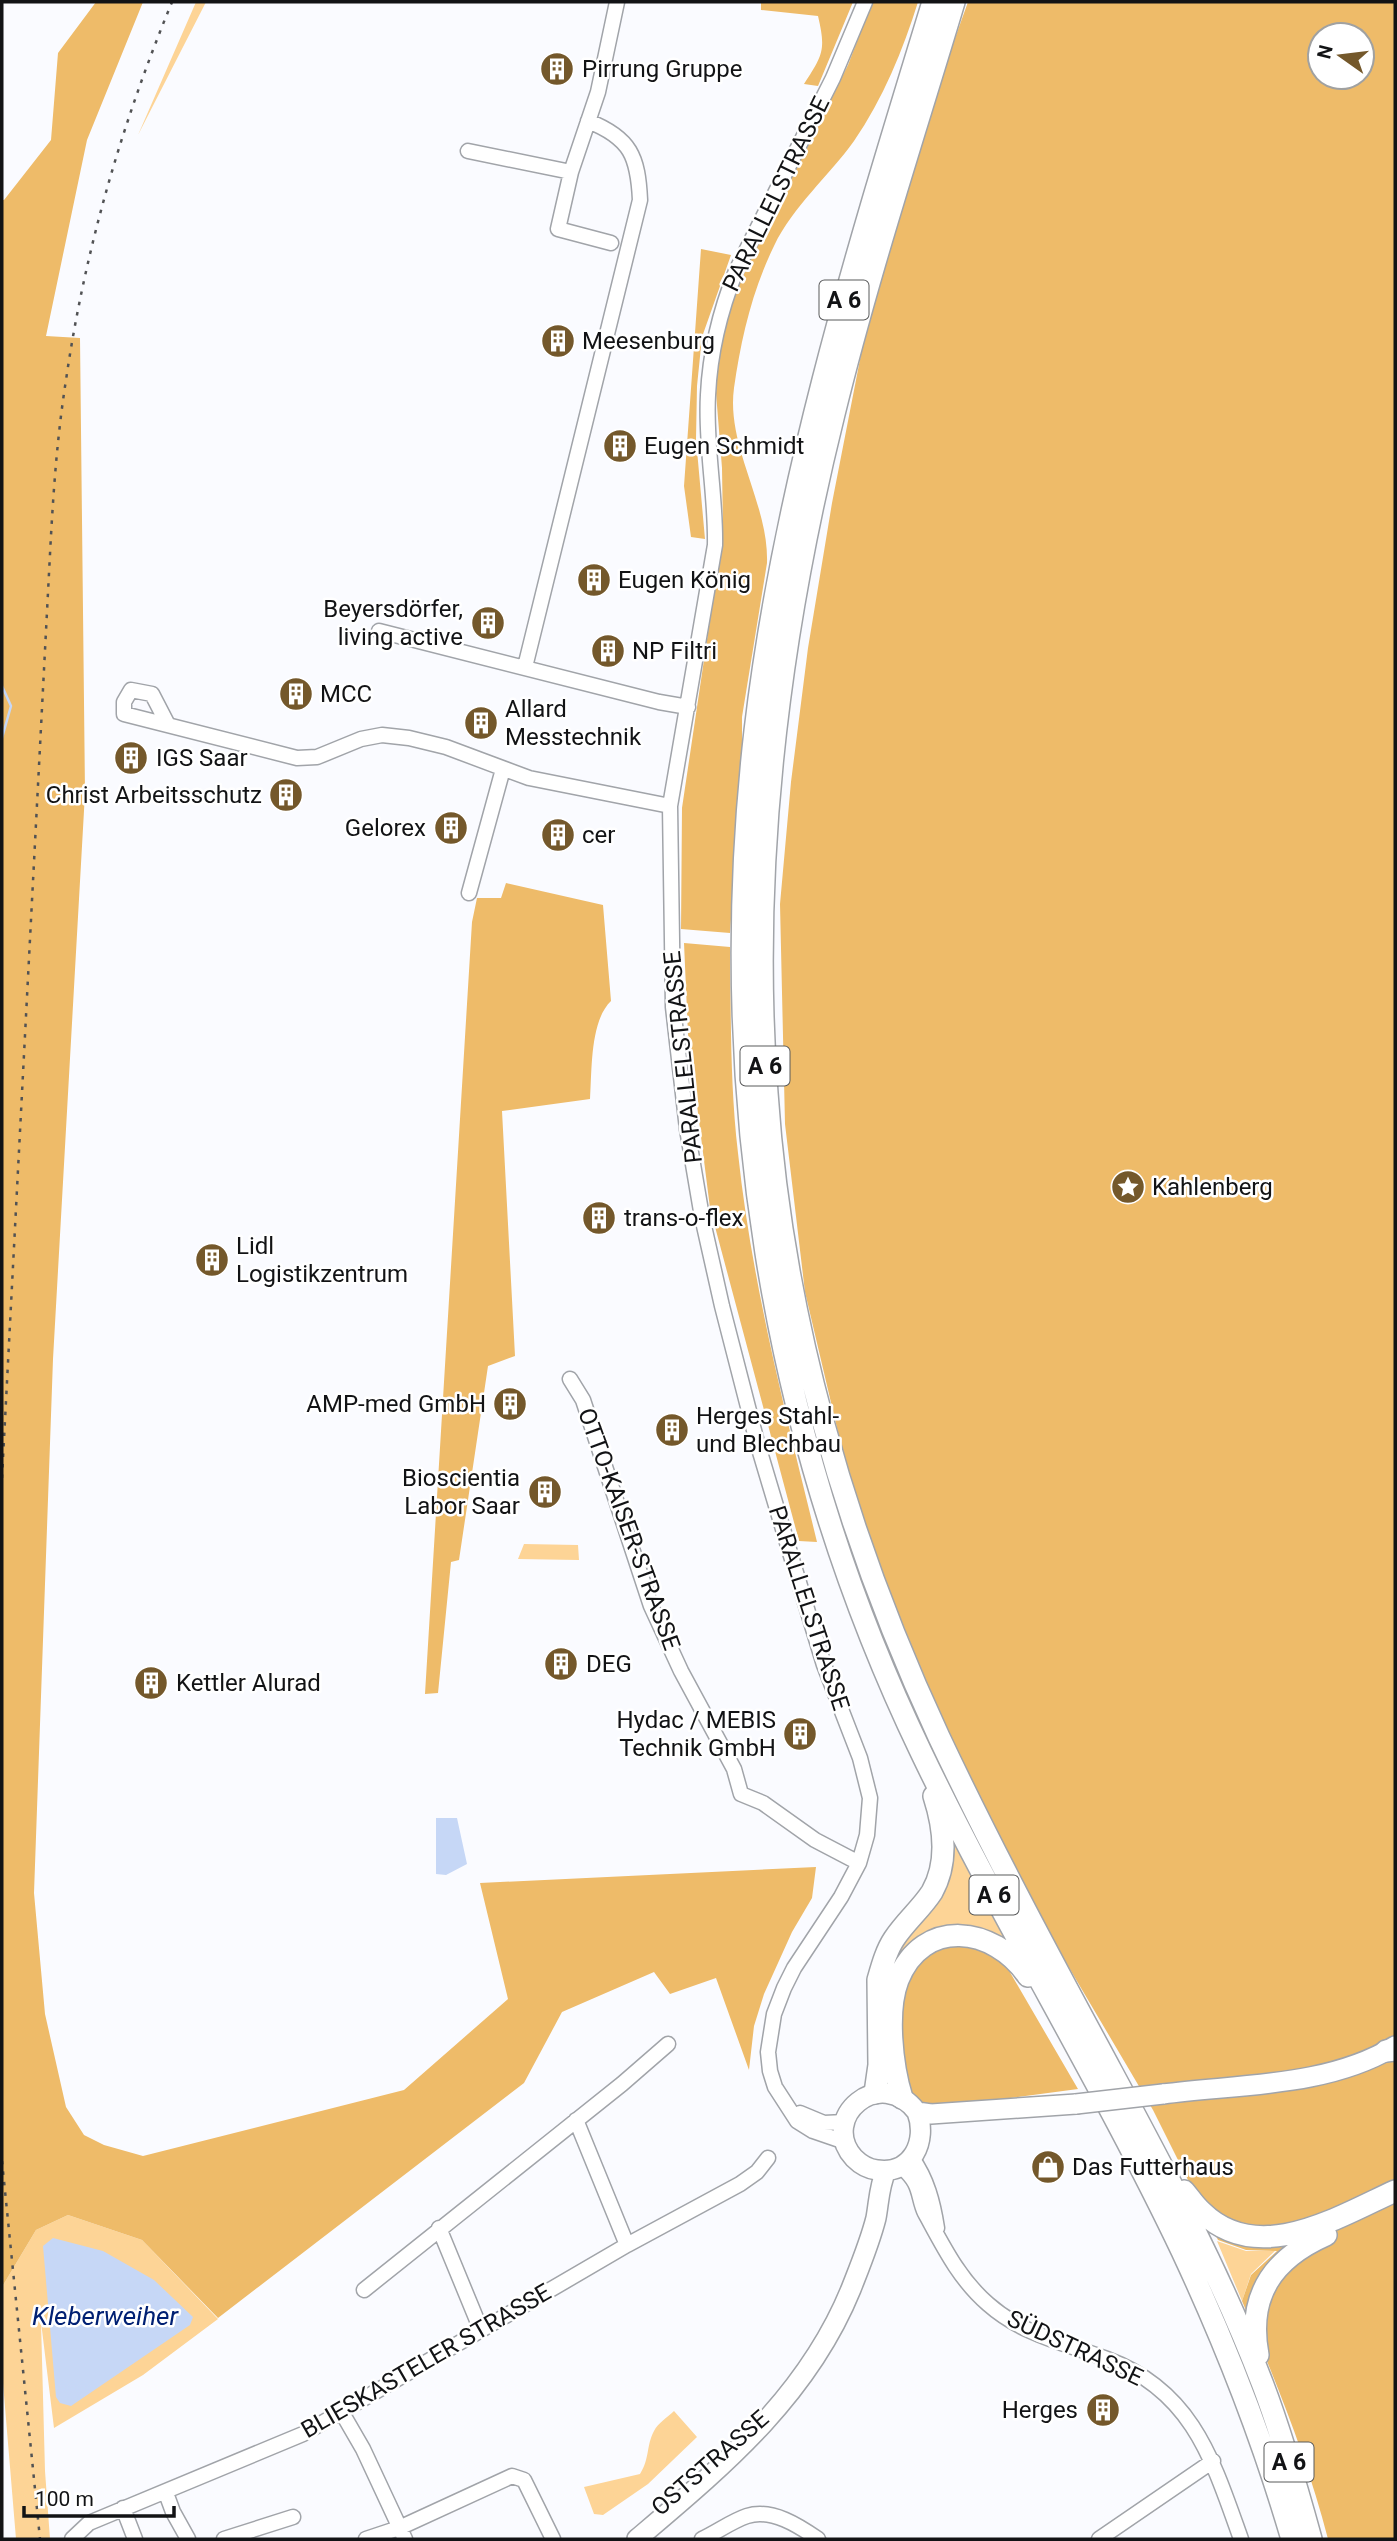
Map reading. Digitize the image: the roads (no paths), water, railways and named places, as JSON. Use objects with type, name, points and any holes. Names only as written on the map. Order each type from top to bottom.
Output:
[{"type":"highway","name":"A 6","points":[[933,2],[837,326],[794,508],[775,603],[755,731],[743,909],[747,1095],[761,1228],[779,1327],[800,1417],[846,1569],[919,1748],[1182,2252],[1258,2430],[1292,2539]]},
{"type":"highway","name":"A 6","points":[[954,2],[884,229],[832,420],[795,604],[775,734],[766,836],[762,1010],[767,1096],[782,1224],[805,1352],[841,1485],[867,1566],[894,1634],[939,1737],[1201,2245],[1263,2385],[1296,2483],[1311,2539]]},
{"type":"highway","points":[[875,2093],[879,2065],[878,1980],[894,1939],[932,1891],[940,1871],[943,1851],[943,1830],[919,1748]]},
{"type":"highway","points":[[910,2105],[895,2074],[894,1994],[899,1977],[910,1960],[925,1946],[941,1938],[971,1935],[1003,1950],[1022,1967],[1072,2041]]},
{"type":"highway","points":[[1160,2161],[1202,2213],[1231,2230],[1254,2236],[1292,2235],[1395,2192]]},
{"type":"highway","points":[[1263,2385],[1254,2324],[1262,2289],[1272,2274],[1292,2253],[1308,2243],[1395,2205]]},
{"type":"main road","points":[[910,2105],[921,2124],[922,2136],[919,2148],[900,2165],[865,2166],[849,2152],[845,2143],[845,2122],[855,2104],[875,2093],[884,2092],[931,2114],[1076,2104],[1279,2081],[1356,2065],[1392,2049]]},
{"type":"main road","points":[[922,2136],[941,2125],[1005,2110]]},
{"type":"main road","name":"OSTSTRASSE","points":[[637,2539],[724,2465],[778,2409],[796,2386],[836,2320],[900,2165]]},
{"type":"main road","name":"OSTSTRASSE","points":[[861,2262],[869,2193],[865,2166]]},
{"type":"main road","name":"OSTSTRASSE","points":[[623,2539],[719,2458],[796,2386]]},
{"type":"street","points":[[611,243],[558,229],[571,172],[604,69],[617,2]]},
{"type":"street","name":"PARALLELSTRASSE","points":[[845,2143],[797,2121],[782,2098],[770,2071],[768,2052],[774,2014],[794,1968],[841,1897],[859,1863],[868,1825],[870,1798],[867,1780],[824,1665],[757,1442],[722,1306],[698,1192],[687,1129],[673,1007],[670,806],[715,545],[716,510],[708,398],[710,366],[724,302],[736,271],[833,78],[865,2]]},
{"type":"street","points":[[525,667],[640,200],[638,170],[628,147],[602,127],[588,121]]},
{"type":"street","points":[[468,151],[571,172]]},
{"type":"street","points":[[379,631],[688,707]]},
{"type":"street","points":[[167,723],[296,758],[317,757],[361,739],[383,735],[409,738],[446,747],[529,778],[670,806]]},
{"type":"street","points":[[470,893],[503,769]]},
{"type":"street","name":"OTTO-KAISER-STRASSE","points":[[570,1379],[583,1400],[651,1606],[681,1671],[734,1769],[741,1794],[763,1803],[814,1840],[859,1863]]},
{"type":"street","points":[[364,2290],[668,2044]]},
{"type":"street","points":[[782,2098],[809,2118],[824,2123],[845,2122]]},
{"type":"street","points":[[576,2120],[627,2245]]},
{"type":"street","name":"BLIESKASTELER STRASSE","points":[[72,2539],[89,2523],[122,2508],[166,2493],[303,2434],[627,2245],[740,2184],[757,2172],[768,2158]]},
{"type":"street","name":"SÜDSTRASSE","points":[[900,2165],[915,2182],[923,2210],[947,2255],[971,2288],[1010,2321],[1031,2333],[1108,2359],[1140,2374],[1164,2393],[1199,2435],[1213,2461],[1241,2539]]},
{"type":"street","points":[[439,2228],[481,2330]]},
{"type":"street","points":[[341,2411],[363,2449],[402,2534]]},
{"type":"street","points":[[1099,2539],[1213,2461]]},
{"type":"street","points":[[366,2539],[402,2534],[512,2476],[524,2480],[553,2539]]},
{"type":"street","points":[[166,2493],[188,2539]]},
{"type":"street","points":[[122,2508],[132,2538]]},
{"type":"street","points":[[702,2539],[747,2516],[759,2515],[776,2516],[797,2524],[818,2539]]},
{"type":"street","points":[[224,2539],[293,2517]]},
{"type":"water","points":[[436,1818],[457,1818],[467,1864],[446,1875],[436,1874]]},
{"type":"water","name":"Kleberweiher","points":[[53,2238],[103,2251],[154,2280],[193,2317],[190,2325],[71,2406],[60,2403],[56,2397],[43,2246]]},
{"type":"waterway","points":[[2,686],[11,706],[2,738]]},
{"type":"railway","points":[[2,1478],[51,532],[60,423],[74,331],[107,187],[137,94],[172,2]]},
{"type":"railway","points":[[2,2161],[40,2539]]},
{"type":"place","name":"Pirrung Gruppe","points":[[557,69]]},
{"type":"place","name":"Meesenburg","points":[[558,341]]},
{"type":"place","name":"Eugen Schmidt","points":[[620,446]]},
{"type":"place","name":"Eugen König","points":[[594,580]]},
{"type":"place","name":"Beyersdörfer, living active","points":[[488,623]]},
{"type":"place","name":"NP Filtri","points":[[608,651]]},
{"type":"place","name":"MCC","points":[[296,694]]},
{"type":"place","name":"Allard Messtechnik","points":[[481,723]]},
{"type":"place","name":"IGS Saar","points":[[131,758]]},
{"type":"place","name":"Christ Arbeitsschutz","points":[[286,795]]},
{"type":"place","name":"Gelorex","points":[[451,828]]},
{"type":"place","name":"cer","points":[[558,835]]},
{"type":"place","name":"Kahlenberg","points":[[1128,1187]]},
{"type":"place","name":"trans-o-flex","points":[[599,1218]]},
{"type":"place","name":"Lidl Logistikzentrum","points":[[212,1260]]},
{"type":"place","name":"AMP-med GmbH","points":[[510,1404]]},
{"type":"place","name":"Herges Stahl- und Blechbau","points":[[672,1430]]},
{"type":"place","name":"Bioscientia Labor Saar","points":[[545,1492]]},
{"type":"place","name":"DEG","points":[[561,1664]]},
{"type":"place","name":"Kettler Alurad","points":[[151,1683]]},
{"type":"place","name":"Hydac / MEBIS Technik GmbH","points":[[800,1734]]},
{"type":"place","name":"Das Futterhaus","points":[[1048,2167]]},
{"type":"place","name":"Herges","points":[[1103,2410]]}]
